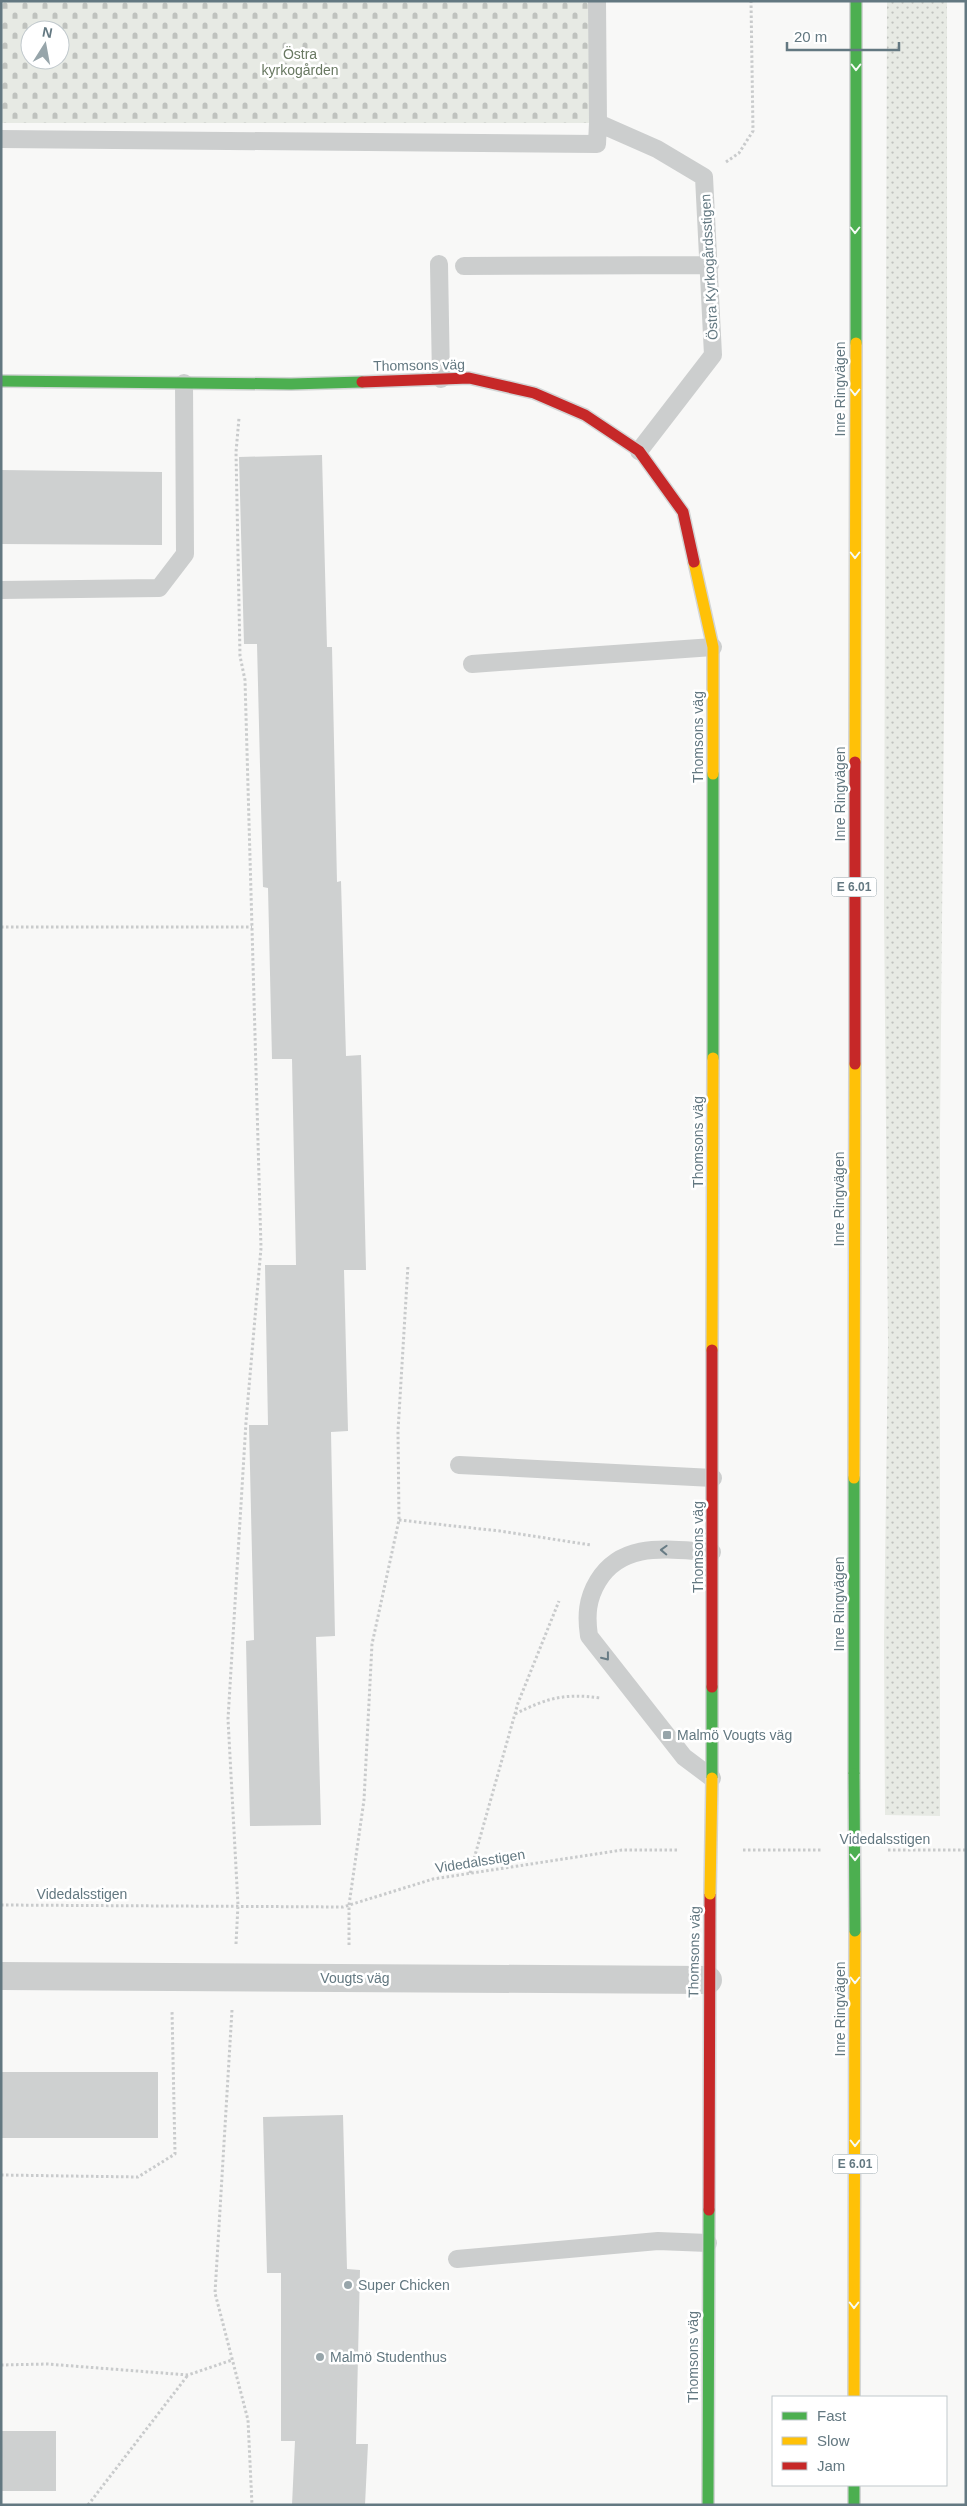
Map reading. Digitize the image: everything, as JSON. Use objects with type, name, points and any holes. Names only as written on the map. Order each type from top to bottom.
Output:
[{"type":"main road","name":"Inre Ringvägen","points":[[854,2396],[856,1931],[854,1774],[856,1]]},
{"type":"main road","name":"Thomsons väg","points":[[1,381],[240,384],[469,378],[534,393],[585,415],[639,451],[682,512],[713,647],[713,1478],[712,1778],[708,1980],[708,2505]]},
{"type":"main road","points":[[854,2486],[854,2505]]},
{"type":"street","name":"Vougts väg","points":[[1,1976],[708,1980]]},
{"type":"lane","points":[[1,139],[597,144],[597,1]]},
{"type":"lane","name":"Östra Kyrkogårdsstigen","points":[[598,123],[657,149],[704,177],[710,265],[713,355],[639,451]]},
{"type":"lane","points":[[439,264],[442,380]]},
{"type":"lane","points":[[464,266],[710,265]]},
{"type":"lane","points":[[1,590],[159,588],[185,554],[184,383]]},
{"type":"lane","points":[[472,664],[713,647]]},
{"type":"lane","points":[[459,1465],[713,1478]]},
{"type":"lane","points":[[712,1552],[657,1549],[625,1554],[606,1568],[592,1590],[586,1615],[589,1636],[684,1757],[712,1778]]},
{"type":"lane","points":[[456,2260],[658,2241],[708,2243]]},
{"type":"path","points":[[704,177],[739,153],[753,131],[752,1]]},
{"type":"path","points":[[238,1906],[228,1719],[246,1422],[261,1248],[244,680],[240,656],[236,452],[240,384]]},
{"type":"path","points":[[1,927],[252,927]]},
{"type":"path","points":[[350,1978],[349,1905],[364,1800],[372,1644],[399,1520],[398,1432],[408,1265]]},
{"type":"path","points":[[399,1520],[500,1531],[597,1545]]},
{"type":"path","points":[[470,1874],[515,1714],[536,1655],[563,1592]]},
{"type":"path","points":[[515,1714],[548,1699],[565,1695],[600,1698]]},
{"type":"path","name":"Videdalsstigen","points":[[1,1905],[343,1907],[434,1879],[622,1850],[680,1850]]},
{"type":"path","name":"Videdalsstigen","points":[[736,1850],[826,1850]]},
{"type":"path","name":"Videdalsstigen","points":[[885,1850],[966,1850]]},
{"type":"path","points":[[1,2175],[138,2177],[175,2154],[172,1977]]},
{"type":"path","points":[[234,1977],[216,2294],[248,2420],[252,2505]]},
{"type":"path","points":[[1,2365],[47,2364],[188,2375],[232,2360]]},
{"type":"path","points":[[88,2505],[188,2375]]},
{"type":"green space","name":"Östra kyrkogården","points":[[1,1],[594,1],[598,123],[1,123]]},
{"type":"green space","points":[[887,1],[947,1],[947,396],[940,1132],[940,1816],[885,1815],[884,1643],[888,1343],[884,909]]},
{"type":"building","points":[[322,455],[327,647],[332,647],[337,882],[341,881],[346,1056],[361,1055],[366,1270],[344,1270],[348,1431],[331,1432],[335,1636],[316,1637],[321,1825],[250,1826],[246,1641],[254,1640],[249,1425],[268,1425],[265,1265],[296,1265],[292,1059],[272,1059],[268,888],[263,887],[257,644],[244,644],[239,457]]},
{"type":"building","points":[[1,470],[162,472],[162,545],[1,544]]},
{"type":"building","points":[[1,2072],[158,2072],[158,2138],[1,2138]]},
{"type":"building","name":"Malmö Studenthus","points":[[343,2115],[347,2269],[360,2270],[356,2444],[368,2444],[365,2505],[292,2505],[295,2441],[281,2441],[281,2273],[267,2273],[263,2117]]},
{"type":"building","points":[[1,2431],[56,2431],[56,2491],[1,2491]]},
{"type":"traffic: fast","points":[[856,1],[856,343]]},
{"type":"traffic: fast","points":[[1,381],[291,384],[362,382]]},
{"type":"traffic: fast","points":[[713,774],[713,1058]]},
{"type":"traffic: fast","points":[[854,1478],[854,1774]]},
{"type":"traffic: fast","points":[[712,1687],[712,1778]]},
{"type":"traffic: fast","points":[[854,1774],[855,1931]]},
{"type":"traffic: fast","points":[[708,2505],[709,2210]]},
{"type":"traffic: fast","points":[[854,2486],[854,2505]]},
{"type":"traffic: slow","points":[[855,762],[856,343]]},
{"type":"traffic: slow","points":[[694,562],[713,647],[713,774]]},
{"type":"traffic: slow","points":[[712,1350],[713,1058]]},
{"type":"traffic: slow","points":[[854,1478],[855,1064]]},
{"type":"traffic: slow","points":[[710,1894],[712,1778]]},
{"type":"traffic: slow","points":[[854,2396],[855,1931]]},
{"type":"traffic: jam","points":[[362,382],[469,378],[534,393],[585,415],[639,451],[683,512],[694,562]]},
{"type":"traffic: jam","points":[[855,762],[855,1064]]},
{"type":"traffic: jam","points":[[712,1350],[712,1687]]},
{"type":"traffic: jam","points":[[709,2210],[710,1894]]},
{"type":"place","name":"Malmö Vougts väg","points":[[667,1735]]},
{"type":"place","name":"Super Chicken","points":[[348,2285]]},
{"type":"place","name":"Malmö Studenthus","points":[[320,2357]]}]
